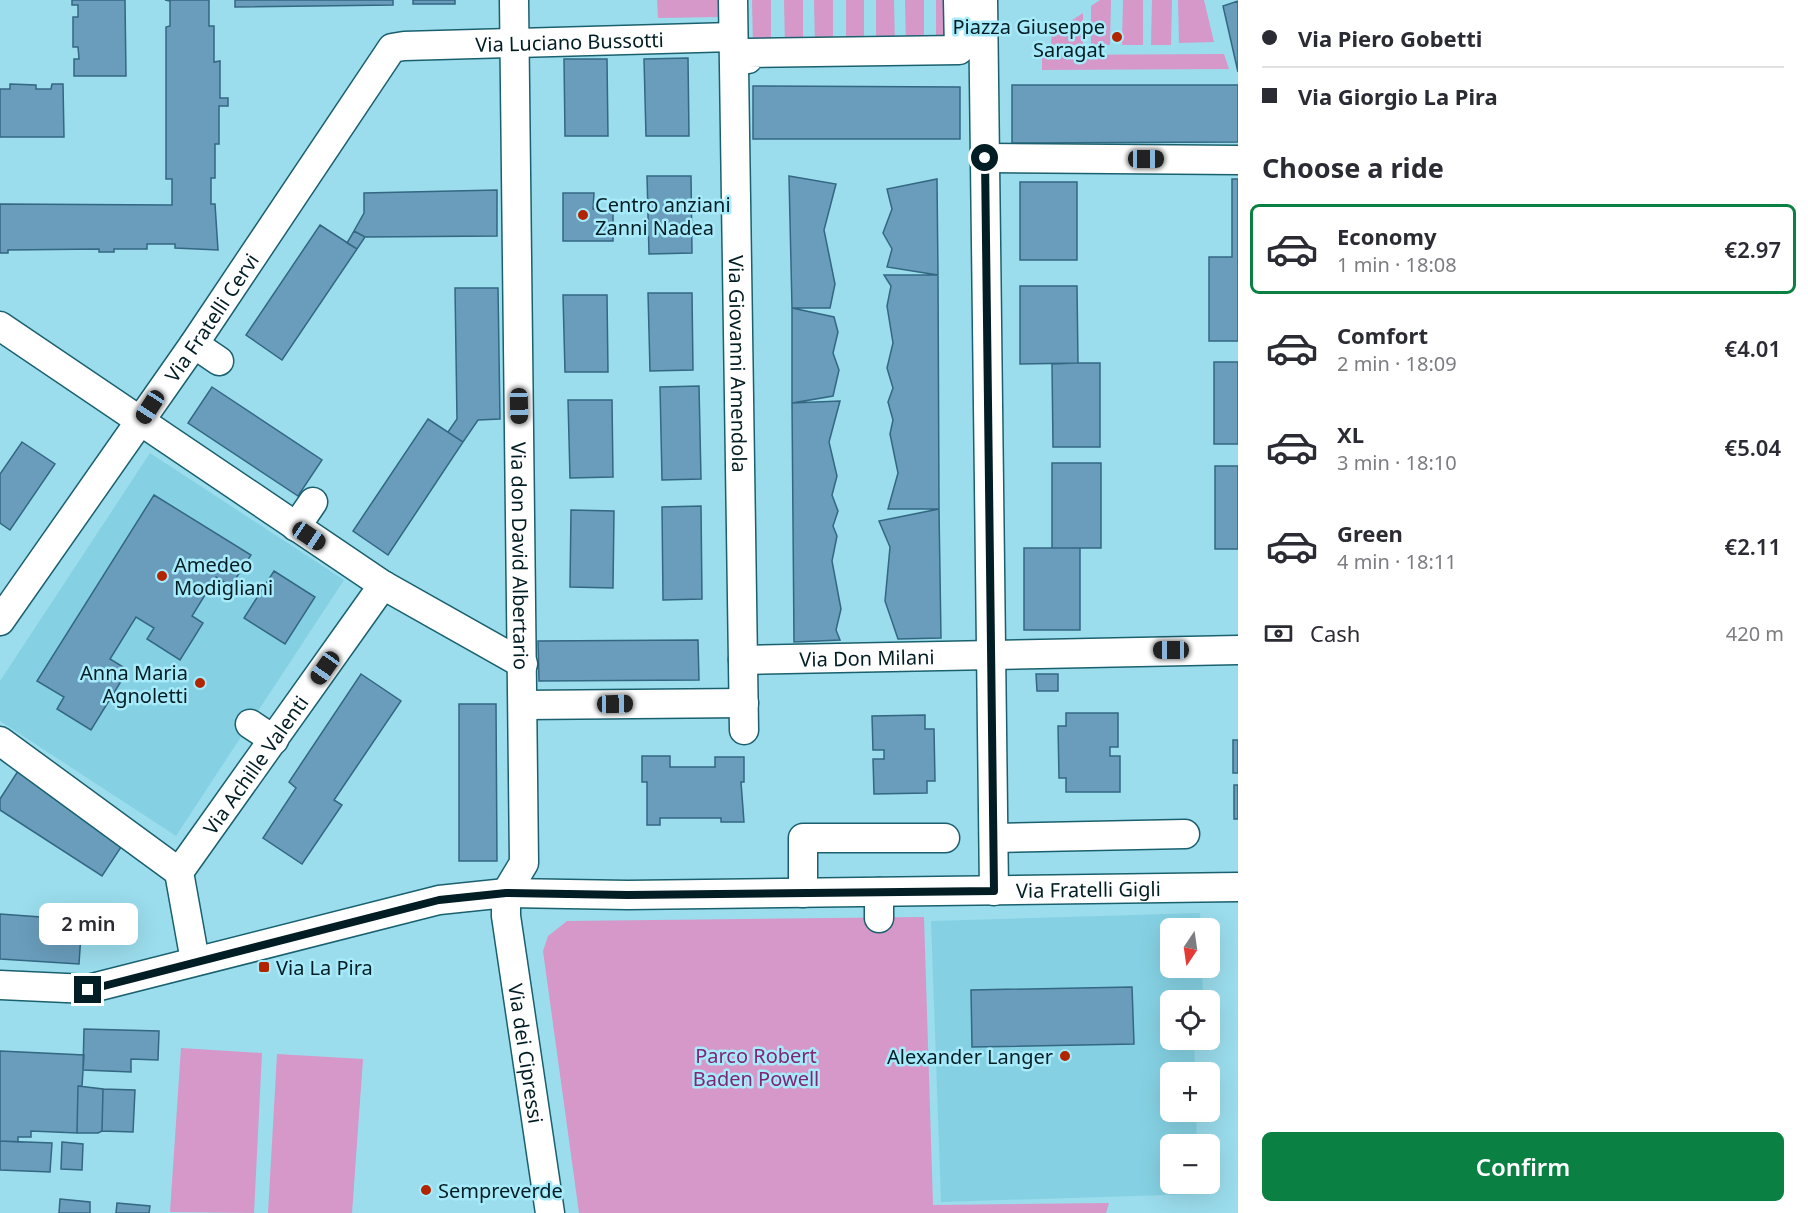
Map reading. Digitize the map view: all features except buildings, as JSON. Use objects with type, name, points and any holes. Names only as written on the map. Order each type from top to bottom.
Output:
[{"type":"street","name":"Via don David Albertario","points":[[506,893],[524,863],[524,705],[514,0]]},
{"type":"street","name":"Via Giovanni Amendola","points":[[524,705],[744,716],[743,50],[733,0]]},
{"type":"street","points":[[743,50],[747,0]]},
{"type":"street","name":"Via Luciano Bussotti","points":[[404,46],[514,44],[743,50],[958,50],[958,0]]},
{"type":"street","points":[[983,0],[994,891]]},
{"type":"street","name":"Via Fratelli Cervi","points":[[0,621],[140,423],[392,48],[404,46]]},
{"type":"street","points":[[985,158],[1238,160]]},
{"type":"street","points":[[0,326],[140,423],[247,506],[296,527],[383,585],[523,664]]},
{"type":"street","points":[[194,344],[219,361]]},
{"type":"street","points":[[296,527],[313,502]]},
{"type":"street","name":"Via Achille Valenti","points":[[180,872],[383,585]]},
{"type":"street","name":"Via Don Milani","points":[[743,660],[1238,650]]},
{"type":"street","points":[[250,724],[274,740]]},
{"type":"street","points":[[0,741],[180,872],[195,962]]},
{"type":"street","points":[[994,837],[1185,834]]},
{"type":"street","points":[[803,892],[803,838],[945,838]]},
{"type":"street","name":"Via Fratelli Gigli","points":[[0,985],[88,990],[326,931],[439,900],[506,893],[628,895],[803,892],[879,905],[994,891],[1238,887]]},
{"type":"street","name":"Via dei Cipressi","points":[[506,893],[506,916],[550,1213]]},
{"type":"shaded area","points":[[150,453],[344,580],[176,836],[0,721],[0,681]]},
{"type":"shaded area","name":"Alexander Langer","points":[[1200,913],[1200,918],[1160,918],[1160,978],[1202,978],[1203,990],[1160,990],[1160,1050],[1194,1050],[1195,1062],[1160,1062],[1160,1122],[1196,1122],[1197,1134],[1160,1134],[1160,1194],[1199,1194],[941,1202],[931,921]]},
{"type":"green space","points":[[657,0],[720,0],[720,17],[658,18]]},
{"type":"green space","points":[[752,0],[771,0],[771,48],[753,48]]},
{"type":"green space","points":[[784,0],[803,0],[803,48],[785,48]]},
{"type":"green space","points":[[814,0],[833,0],[833,47],[815,48]]},
{"type":"green space","points":[[846,0],[864,0],[864,47],[846,47]]},
{"type":"green space","points":[[876,0],[894,0],[895,47],[876,47]]},
{"type":"green space","points":[[905,0],[924,0],[924,46],[906,47]]},
{"type":"green space","points":[[936,0],[954,0],[954,46],[936,46]]},
{"type":"green space","points":[[1100,0],[1111,0],[1110,45],[1091,45],[1091,6]]},
{"type":"green space","points":[[1123,0],[1143,0],[1143,45],[1122,45]]},
{"type":"green space","points":[[1152,0],[1172,0],[1171,45],[1151,45]]},
{"type":"green space","points":[[1178,0],[1204,0],[1214,42],[1179,43]]},
{"type":"green space","points":[[1083,13],[1083,45],[1051,45],[1052,33]]},
{"type":"green space","points":[[1224,54],[1229,69],[1042,70],[1042,55]]},
{"type":"green space","name":"Parco Robert Baden Powell","points":[[924,917],[933,1205],[1109,1203],[1106,1213],[579,1213],[543,951],[548,936],[567,921]]},
{"type":"green space","points":[[181,1048],[262,1053],[254,1213],[170,1212]]},
{"type":"green space","points":[[277,1054],[363,1059],[352,1213],[268,1213]]},
{"type":"place","name":"Piazza Giuseppe Saragat","points":[[1117,37]]},
{"type":"place","name":"Centro anziani Zanni Nadea","points":[[583,215]]},
{"type":"place","name":"Amedeo Modigliani","points":[[162,576]]},
{"type":"place","name":"Anna Maria Agnoletti","points":[[200,683]]},
{"type":"place","name":"Via La Pira","points":[[264,967]]},
{"type":"place","name":"Alexander Langer","points":[[1065,1056]]},
{"type":"place","name":"Sempreverde","points":[[426,1190]]},
{"type":"route","points":[[88,990],[326,931],[439,900],[506,893],[628,895],[994,891],[985,158]]}]
